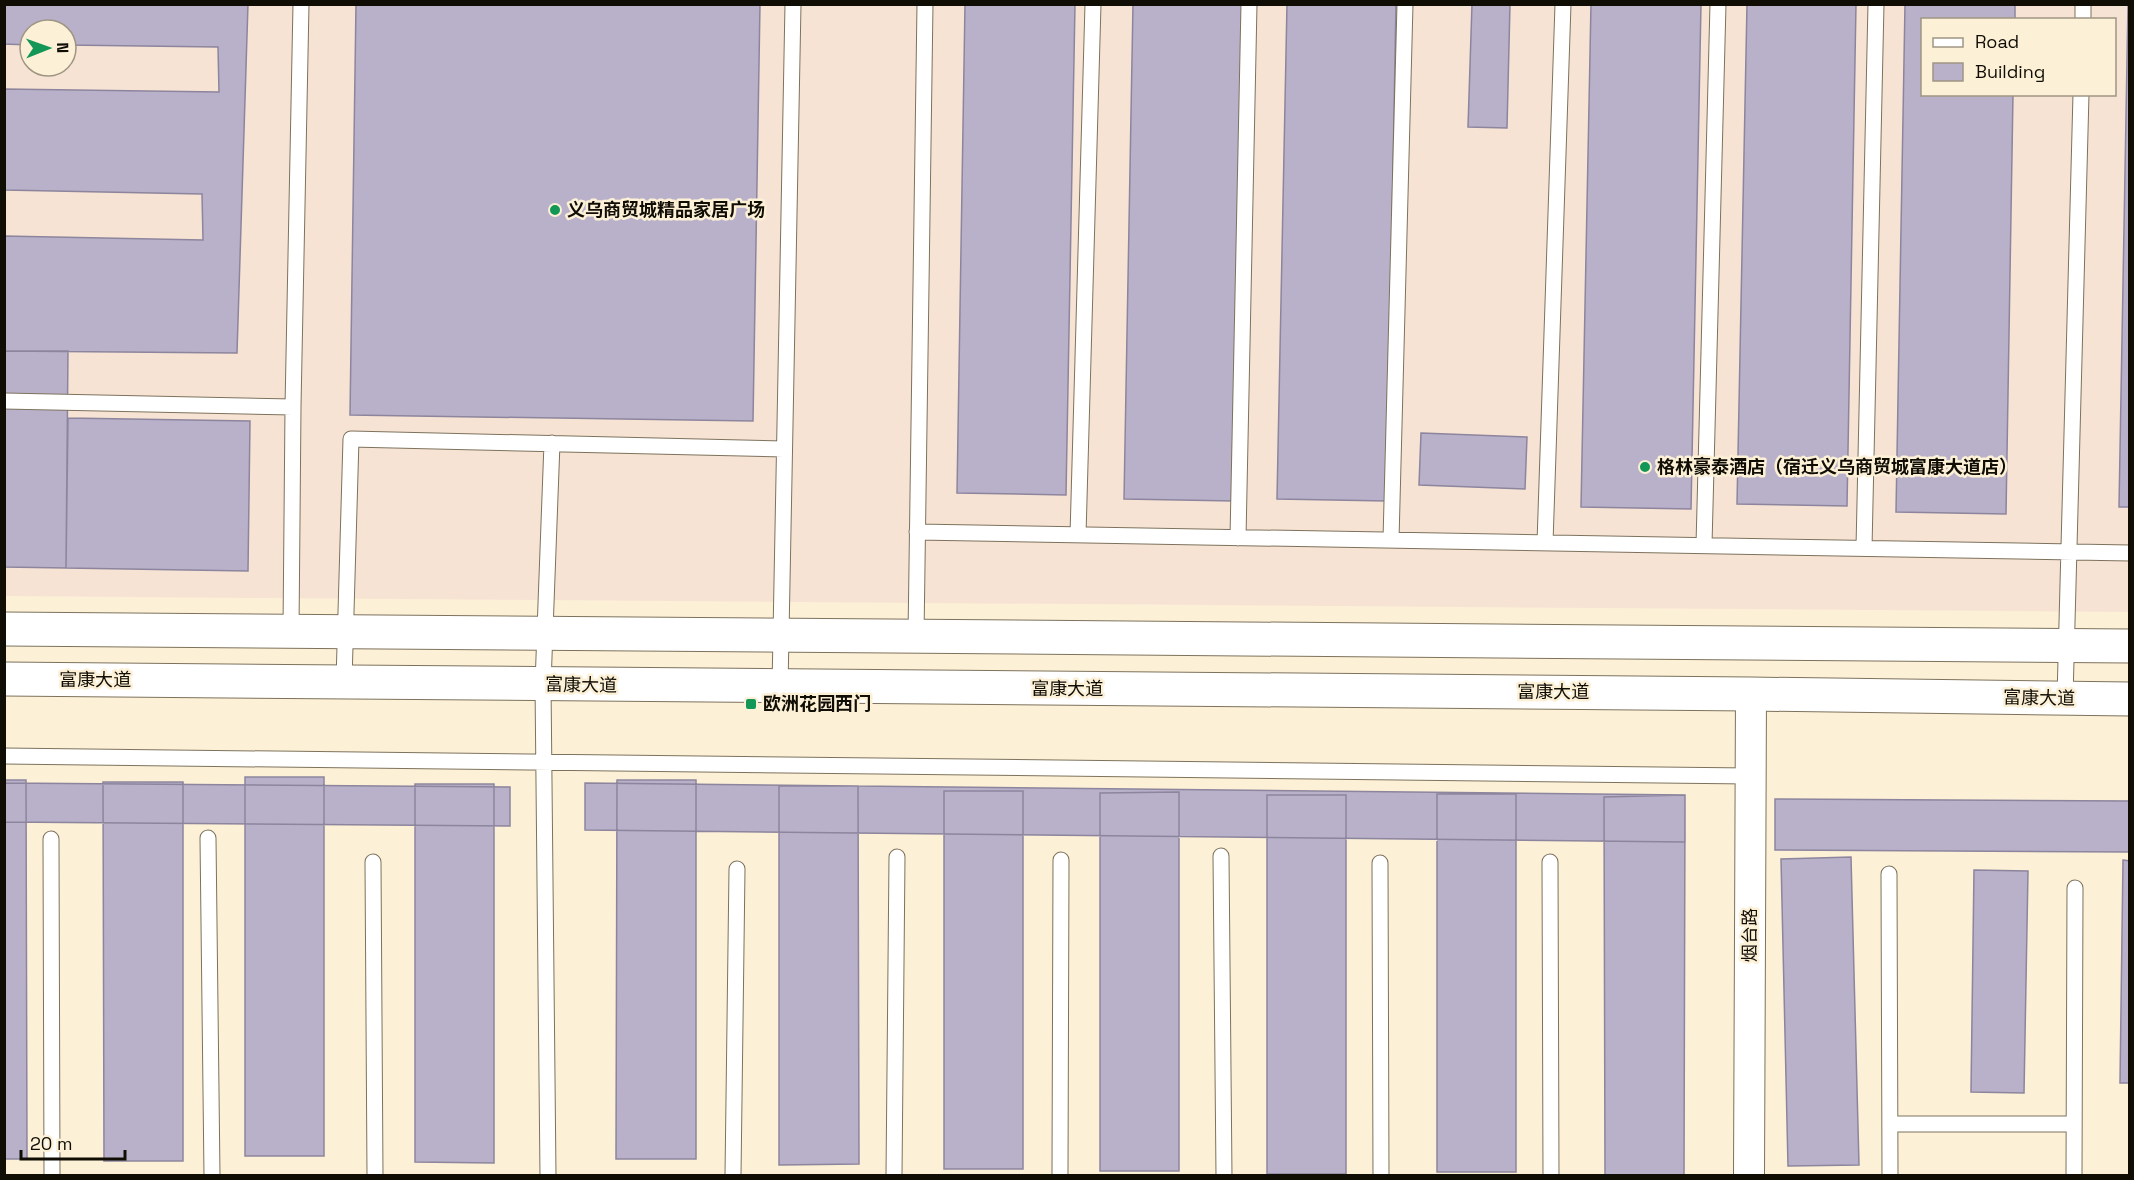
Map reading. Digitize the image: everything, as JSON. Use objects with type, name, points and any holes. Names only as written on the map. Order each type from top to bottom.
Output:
[{"type":"street","points":[[4,629],[2130,646]]},
{"type":"street","name":"富康大道","points":[[4,679],[2130,699]]},
{"type":"street","name":"烟台路","points":[[1749,1176],[1751,694]]},
{"type":"lane","points":[[291,631],[301,4]]},
{"type":"lane","points":[[780,687],[793,4]]},
{"type":"lane","points":[[916,636],[925,4]]},
{"type":"lane","points":[[1078,535],[1093,4]]},
{"type":"lane","points":[[1238,537],[1249,4]]},
{"type":"lane","points":[[1391,540],[1405,4]]},
{"type":"lane","points":[[1545,543],[1563,4]]},
{"type":"lane","points":[[1704,545],[1718,4]]},
{"type":"lane","points":[[1864,548],[1876,4]]},
{"type":"lane","points":[[2065,698],[2081,96]]},
{"type":"lane","points":[[4,401],[293,407]]},
{"type":"lane","points":[[344,681],[351,439],[784,449]]},
{"type":"lane","points":[[548,1176],[543,684],[552,443]]},
{"type":"lane","points":[[917,532],[2130,553]]},
{"type":"lane","points":[[4,756],[1750,776]]},
{"type":"lane","points":[[208,838],[212,1176]]},
{"type":"lane","points":[[51,839],[52,1176]]},
{"type":"lane","points":[[1221,856],[1224,1176]]},
{"type":"lane","points":[[894,1176],[897,857]]},
{"type":"lane","points":[[1060,1176],[1061,860]]},
{"type":"lane","points":[[373,862],[375,1176]]},
{"type":"lane","points":[[1550,862],[1551,1176]]},
{"type":"lane","points":[[1380,863],[1381,1176]]},
{"type":"lane","points":[[733,1176],[737,869]]},
{"type":"lane","points":[[1889,874],[1890,1176]]},
{"type":"lane","points":[[2074,1176],[2075,888]]},
{"type":"lane","points":[[1890,1124],[2074,1124]]},
{"type":"shaded area","points":[[5,5],[2129,5],[2129,612],[5,596]]},
{"type":"building","points":[[4,4],[248,4],[237,353],[4,351],[4,236],[203,240],[202,194],[4,190],[4,89],[219,92],[218,47],[78,45],[78,18],[18,18],[18,45],[4,44]]},
{"type":"building","name":"义乌商贸城精品家居广场","points":[[356,4],[760,4],[753,421],[350,415]]},
{"type":"building","points":[[965,4],[1075,4],[1066,495],[957,493]]},
{"type":"building","points":[[1133,4],[1243,4],[1234,501],[1124,499]]},
{"type":"building","points":[[1287,4],[1396,4],[1387,501],[1277,499]]},
{"type":"building","points":[[1472,4],[1510,4],[1507,128],[1468,127]]},
{"type":"building","points":[[1591,4],[1701,4],[1691,509],[1581,507]]},
{"type":"building","points":[[1747,4],[1856,4],[1847,506],[1737,504]]},
{"type":"building","points":[[1905,4],[2015,4],[2015,18],[1921,18],[1921,96],[2013,96],[2006,514],[1896,512]]},
{"type":"building","points":[[2128,4],[2130,4],[2130,507],[2119,507]]},
{"type":"building","points":[[4,351],[68,351],[66,568],[4,567]]},
{"type":"building","points":[[68,418],[250,421],[248,571],[66,568]]},
{"type":"building","points":[[1421,433],[1527,437],[1525,489],[1419,485]]},
{"type":"building","points":[[245,777],[324,777],[324,1156],[245,1156]]},
{"type":"building","points":[[4,780],[26,780],[27,1159],[4,1159]]},
{"type":"building","points":[[617,780],[696,780],[696,1159],[616,1159]]},
{"type":"building","points":[[103,782],[183,782],[183,1161],[104,1161]]},
{"type":"building","points":[[4,783],[510,787],[510,826],[4,822]]},
{"type":"building","points":[[585,783],[1685,795],[1685,842],[585,830]]},
{"type":"building","points":[[415,784],[494,784],[494,1163],[415,1162]]},
{"type":"building","points":[[779,786],[858,786],[859,1164],[779,1165]]},
{"type":"building","points":[[944,791],[1023,791],[1023,1169],[944,1169]]},
{"type":"building","points":[[1179,792],[1179,1171],[1100,1171],[1100,793]]},
{"type":"building","points":[[1437,794],[1516,794],[1516,1172],[1437,1172]]},
{"type":"building","points":[[1267,795],[1346,795],[1346,1174],[1267,1174]]},
{"type":"building","points":[[1685,795],[1684,1175],[1605,1175],[1604,797]]},
{"type":"building","points":[[1775,799],[2130,801],[2130,852],[1775,850]]},
{"type":"building","points":[[1851,857],[1859,1165],[1788,1166],[1781,859]]},
{"type":"building","points":[[2123,860],[2130,861],[2130,1083],[2120,1083]]},
{"type":"building","points":[[1974,870],[2028,871],[2024,1093],[1971,1092]]},
{"type":"place","name":"义乌商贸城精品家居广场","points":[[555,210]]},
{"type":"place","name":"格林豪泰酒店（宿迁义乌商贸城富康大道店）","points":[[1645,467]]},
{"type":"place","name":"欧洲花园西门","points":[[751,704]]}]
